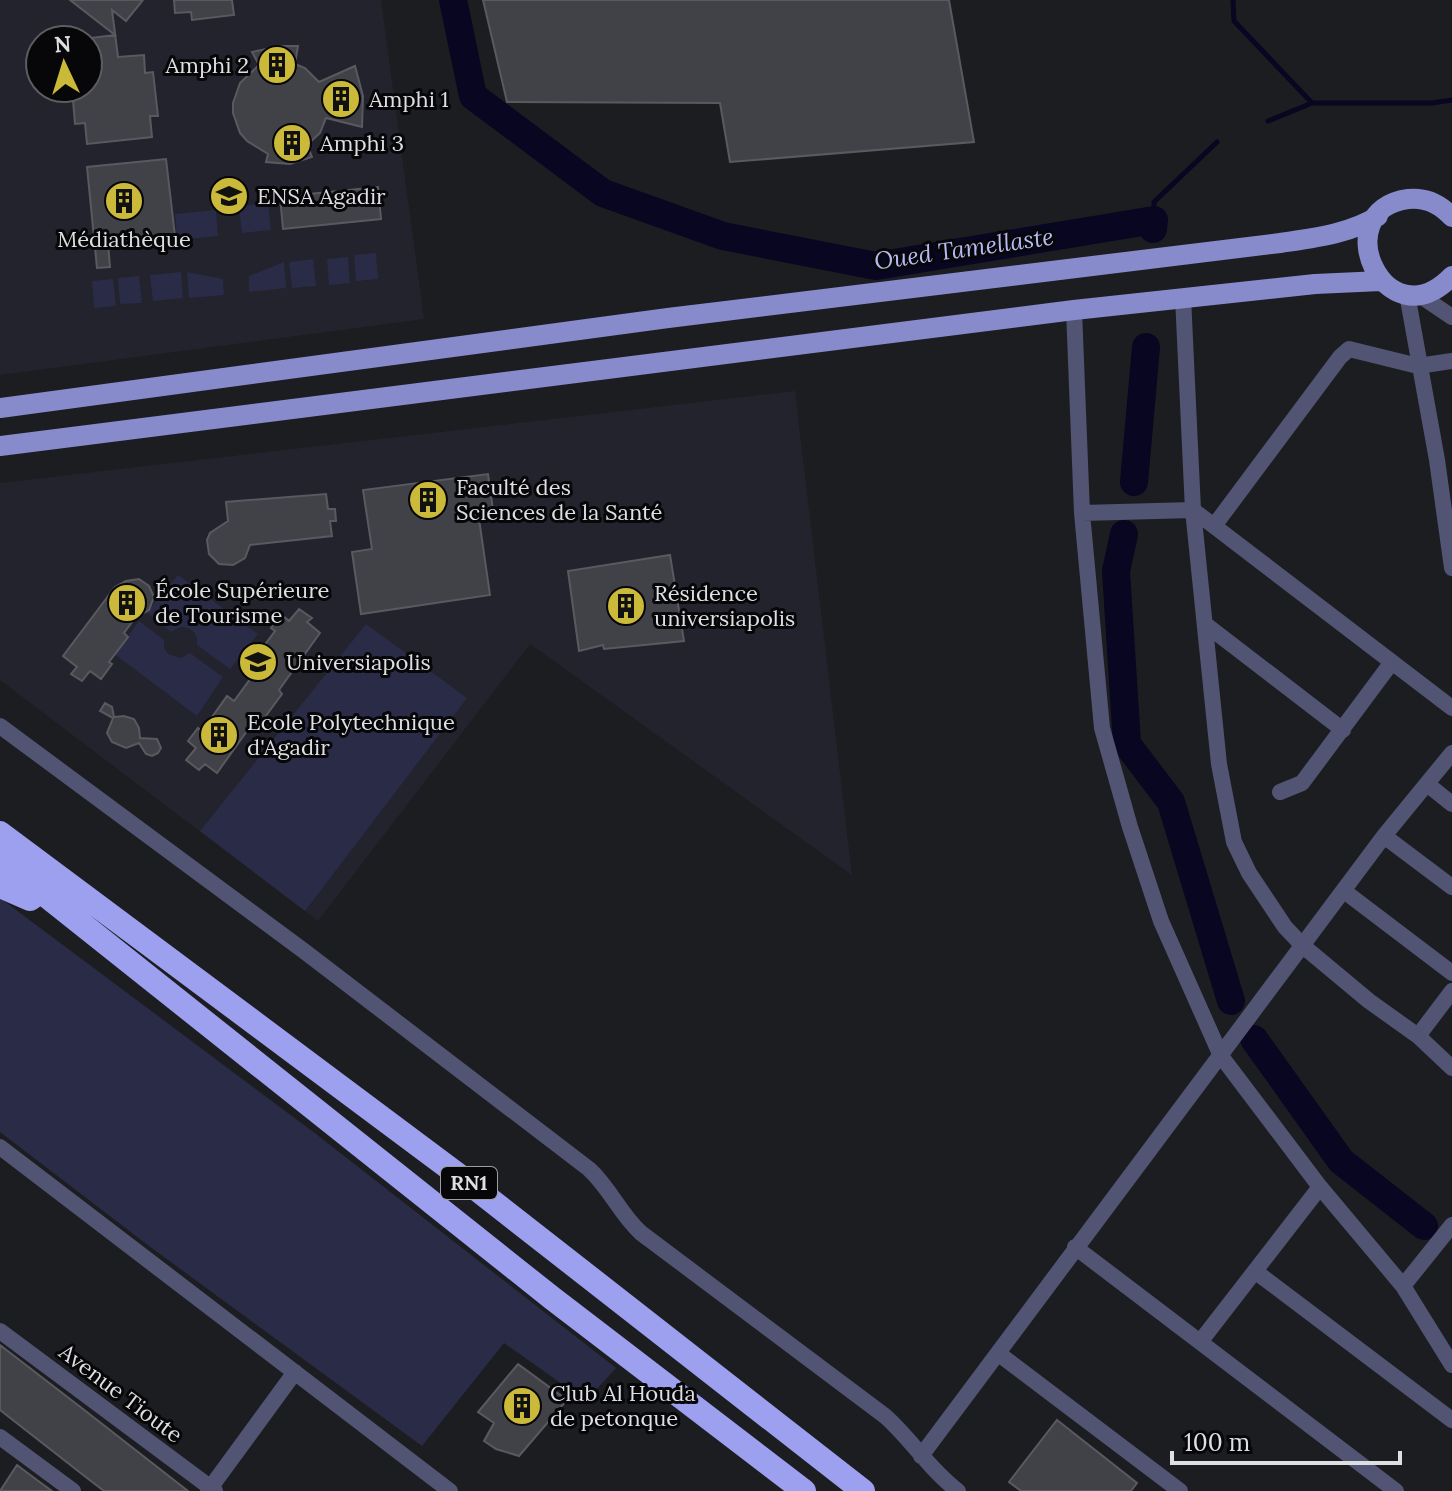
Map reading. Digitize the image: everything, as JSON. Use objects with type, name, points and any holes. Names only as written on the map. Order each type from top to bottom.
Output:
[{"type":"highway","points":[[0,816],[41,851],[68,885]]},
{"type":"highway","name":"RN1","points":[[0,833],[461,1177],[863,1491]]},
{"type":"highway","name":"RN1","points":[[0,859],[552,1298],[804,1491]]},
{"type":"highway","points":[[0,886],[30,899],[41,891]]},
{"type":"main road","points":[[0,408],[668,318],[1280,243],[1354,228],[1378,216],[1392,204],[1411,199],[1431,201],[1448,211]]},
{"type":"main road","points":[[1378,216],[1371,226],[1366,249],[1373,271],[1381,281],[1390,288],[1412,294],[1432,291],[1452,276]]},
{"type":"main road","points":[[0,446],[1074,310],[1315,284],[1381,281]]},
{"type":"street","points":[[1412,294],[1452,317]]},
{"type":"street","points":[[1412,294],[1418,366],[1444,459],[1452,568]]},
{"type":"street","points":[[1183,297],[1193,510],[1219,764],[1234,842],[1249,873],[1285,927],[1303,946],[1369,1001],[1418,1036],[1450,1065]]},
{"type":"street","points":[[1074,310],[1082,513],[1102,728],[1161,921],[1221,1056],[1320,1187],[1403,1286],[1452,1365]]},
{"type":"street","points":[[1214,526],[1349,349],[1418,366],[1452,361]]},
{"type":"street","points":[[1082,513],[1193,510],[1452,708]]},
{"type":"street","points":[[1205,624],[1343,730]]},
{"type":"street","points":[[1280,792],[1302,783],[1392,662]]},
{"type":"street","points":[[0,726],[304,951],[589,1169],[641,1233],[885,1416],[906,1436],[935,1473],[958,1491]]},
{"type":"street","points":[[921,1456],[1384,836],[1452,753]]},
{"type":"street","points":[[1427,784],[1452,804]]},
{"type":"street","points":[[1384,836],[1452,887]]},
{"type":"street","points":[[1344,891],[1452,973]]},
{"type":"street","points":[[1418,1036],[1452,991]]},
{"type":"street","points":[[0,1147],[450,1491]]},
{"type":"street","points":[[1200,1342],[1320,1187]]},
{"type":"street","points":[[1403,1286],[1452,1225]]},
{"type":"street","points":[[1075,1247],[1396,1491]]},
{"type":"street","points":[[1256,1272],[1452,1420]]},
{"type":"street","name":"Avenue Tioute","points":[[0,1331],[211,1490]]},
{"type":"street","points":[[999,1354],[1180,1491]]},
{"type":"street","points":[[211,1490],[295,1372]]},
{"type":"street","points":[[3,1446],[73,1491]]},
{"type":"shaded area","name":"ENSA Agadir","points":[[0,0],[381,0],[424,319],[0,375]]},
{"type":"shaded area","points":[[268,203],[271,230],[242,233],[239,206]]},
{"type":"shaded area","points":[[216,210],[218,236],[177,240],[175,214]]},
{"type":"shaded area","points":[[376,253],[378,279],[356,281],[354,255]]},
{"type":"shaded area","points":[[348,257],[350,283],[329,285],[327,259]]},
{"type":"shaded area","points":[[313,259],[316,286],[292,288],[289,262]]},
{"type":"shaded area","points":[[284,262],[286,288],[249,292],[249,276]]},
{"type":"shaded area","points":[[181,272],[183,298],[153,301],[150,275]]},
{"type":"shaded area","points":[[187,272],[223,279],[224,295],[189,298]]},
{"type":"shaded area","points":[[139,276],[142,303],[120,304],[118,278]]},
{"type":"shaded area","points":[[113,279],[116,306],[94,308],[92,281]]},
{"type":"shaded area","name":"Universiapolis","points":[[795,391],[852,875],[530,644],[318,921],[0,680],[0,483]]},
{"type":"shaded area","points":[[178,575],[258,634],[230,669],[197,645],[191,630],[180,627],[171,632],[147,612]]},
{"type":"shaded area","points":[[139,621],[164,640],[168,654],[181,658],[190,653],[223,677],[197,716],[113,653]]},
{"type":"shaded area","points":[[366,624],[467,698],[305,911],[200,831]]},
{"type":"shaded area","points":[[0,898],[316,1134],[616,1368],[586,1401],[504,1343],[422,1446],[149,1246],[0,1132]]},
{"type":"building","points":[[70,0],[143,0],[126,21],[112,10],[118,57],[144,55],[145,73],[153,72],[158,116],[150,116],[152,137],[87,144],[85,123],[75,124],[73,104],[104,104],[104,36],[115,35]]},
{"type":"building","points":[[174,0],[232,0],[234,15],[192,20],[191,12],[175,13]]},
{"type":"building","points":[[483,0],[949,0],[974,142],[730,162],[720,103],[507,102]]},
{"type":"building","points":[[298,46],[295,64],[305,68],[319,82],[355,66],[363,96],[362,127],[326,118],[320,133],[307,145],[312,157],[290,164],[266,162],[268,154],[240,133],[233,113],[240,83],[259,65],[252,52]]},
{"type":"building","name":"Médiathèque","points":[[166,159],[175,236],[108,243],[110,267],[97,268],[87,167]]},
{"type":"building","points":[[378,187],[381,219],[283,229],[280,197]]},
{"type":"building","points":[[488,474],[493,510],[478,512],[490,595],[361,614],[352,552],[372,549],[363,490]]},
{"type":"building","points":[[326,494],[328,509],[335,509],[336,521],[330,521],[332,536],[250,545],[245,558],[233,565],[219,564],[209,554],[207,540],[210,533],[228,521],[226,502]]},
{"type":"building","name":"Résidence universiapolis","points":[[670,555],[684,641],[604,649],[603,645],[579,651],[568,571]]},
{"type":"building","points":[[139,579],[149,586],[154,597],[149,610],[135,618],[124,633],[128,637],[109,662],[112,664],[101,679],[90,671],[82,681],[71,674],[77,667],[63,656],[115,587]]},
{"type":"building","points":[[299,609],[312,618],[307,622],[320,633],[279,690],[282,694],[262,721],[257,717],[217,773],[205,764],[199,770],[186,760],[196,748],[188,741],[198,728],[202,731],[227,696],[234,701],[256,671],[249,666],[275,631],[271,628],[281,614],[289,621]]},
{"type":"building","points":[[105,703],[112,707],[114,717],[134,719],[140,738],[157,739],[161,748],[158,753],[152,756],[146,754],[139,743],[126,748],[112,742],[107,733],[113,718],[100,711]]},
{"type":"building","points":[[0,1345],[188,1491],[104,1491],[87,1478],[0,1410]]},
{"type":"building","name":"Club Al Houda de petonque","points":[[518,1364],[567,1400],[519,1456],[496,1449],[484,1441],[494,1423],[478,1412]]},
{"type":"building","points":[[1057,1420],[1137,1483],[1131,1491],[1021,1491],[1009,1482]]},
{"type":"building","points":[[17,1465],[37,1480],[52,1491],[0,1491]]},
{"type":"waterway","name":"Oued Tamellaste","points":[[453,0],[473,96],[603,193],[723,236],[876,266],[1154,220],[1153,229]]},
{"type":"waterway","points":[[1233,0],[1234,21],[1312,103]]},
{"type":"waterway","points":[[1268,121],[1312,103],[1432,103],[1452,100]]},
{"type":"waterway","points":[[1154,220],[1154,202],[1217,142]]},
{"type":"waterway","name":"Oued Tamellaste","points":[[1134,482],[1146,347]]},
{"type":"waterway","name":"Oued Tamellaste","points":[[1124,534],[1116,571],[1127,744],[1171,802],[1231,1001]]},
{"type":"waterway","name":"Oued Tamellaste","points":[[1254,1039],[1341,1161],[1424,1226]]},
{"type":"place","name":"Amphi 2","points":[[277,65]]},
{"type":"place","name":"Amphi 1","points":[[341,99]]},
{"type":"place","name":"Amphi 3","points":[[292,143]]},
{"type":"place","name":"ENSA Agadir","points":[[229,196]]},
{"type":"place","name":"Médiathèque","points":[[124,201]]},
{"type":"place","name":"Faculté des Sciences de la Santé","points":[[428,500]]},
{"type":"place","name":"École Supérieure de Tourisme","points":[[127,603]]},
{"type":"place","name":"Résidence universiapolis","points":[[626,606]]},
{"type":"place","name":"Universiapolis","points":[[258,662]]},
{"type":"place","name":"Ecole Polytechnique d'Agadir","points":[[219,735]]},
{"type":"place","name":"Club Al Houda de petonque","points":[[522,1406]]}]
